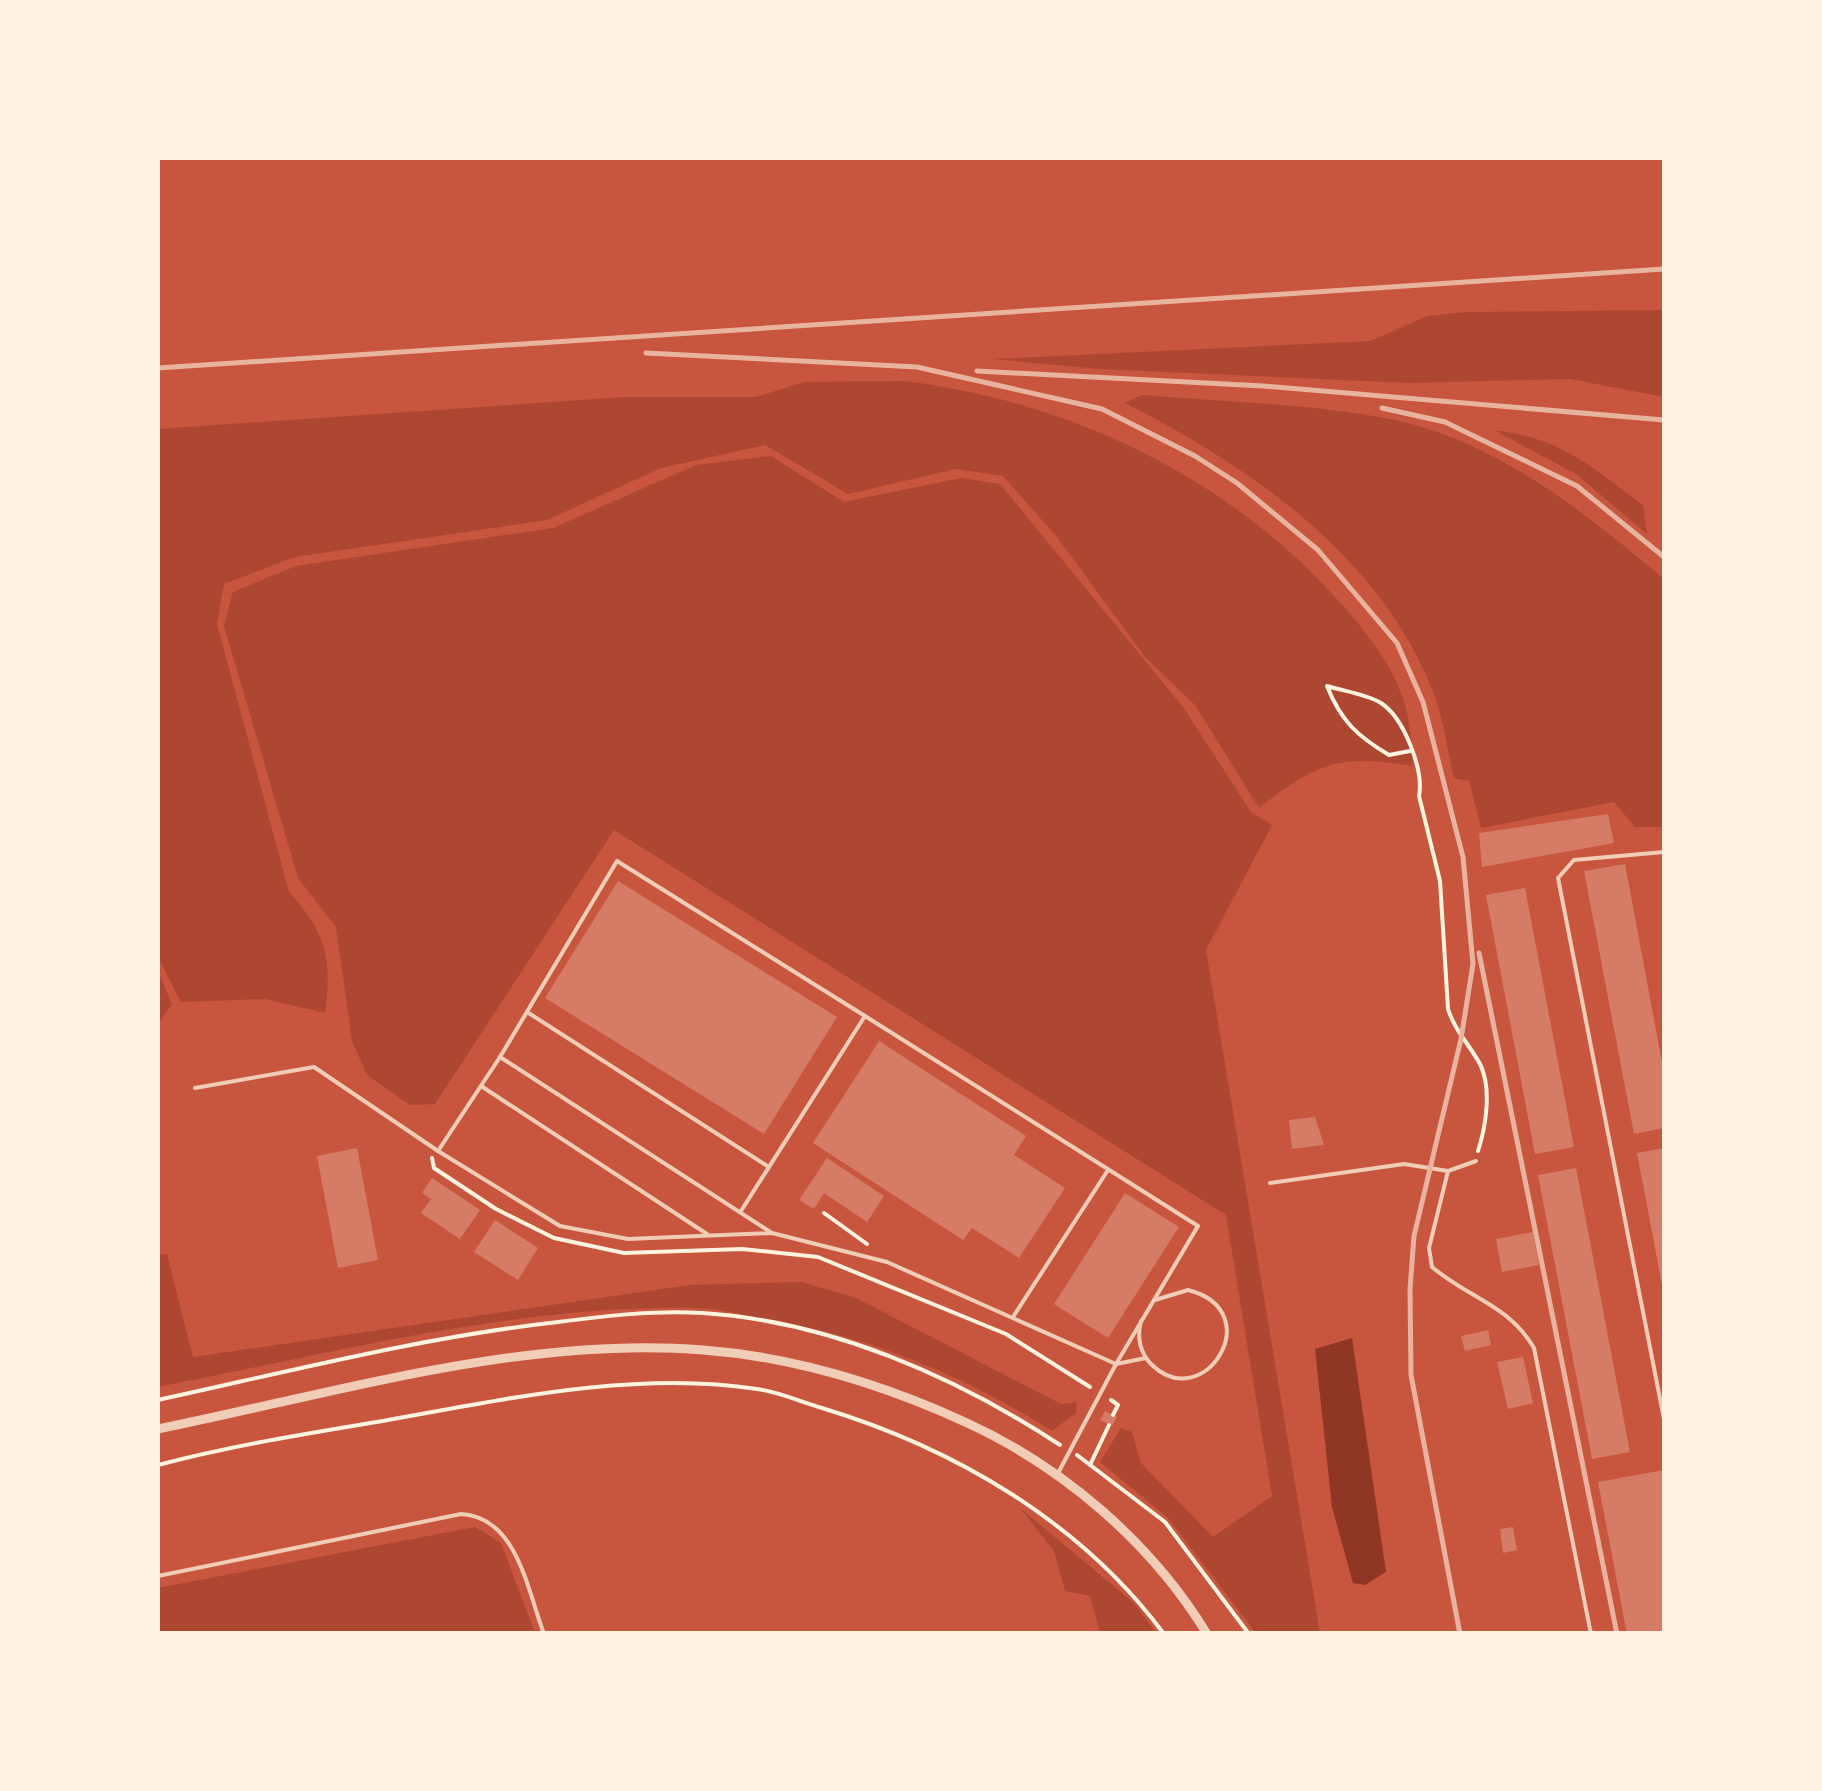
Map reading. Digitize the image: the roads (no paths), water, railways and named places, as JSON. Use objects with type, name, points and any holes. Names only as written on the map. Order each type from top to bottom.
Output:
[{"type":"street","points":[[158,1430],[468,1366],[568,1353],[702,1350],[839,1373],[920,1402],[997,1437],[1058,1475],[1135,1540],[1207,1634]]},
{"type":"lane","points":[[1664,852],[1574,860],[1558,878],[1664,1420]]},
{"type":"lane","points":[[438,1152],[500,1057],[617,861],[1198,1226],[1142,1316],[1058,1475]]},
{"type":"lane","points":[[527,1012],[769,1167]]},
{"type":"lane","points":[[740,1212],[865,1016]]},
{"type":"lane","points":[[500,1057],[772,1233]]},
{"type":"lane","points":[[195,1088],[314,1068],[438,1152],[560,1226],[628,1238],[772,1233],[887,1262],[1116,1364],[1146,1358]]},
{"type":"lane","points":[[481,1086],[710,1235]]},
{"type":"lane","points":[[1270,1183],[1404,1164],[1448,1172],[1476,1160]]},
{"type":"lane","points":[[1012,1318],[1108,1170]]},
{"type":"lane","points":[[1448,1172],[1429,1248],[1432,1267],[1454,1286],[1518,1321],[1534,1348],[1592,1634]]},
{"type":"lane","points":[[1142,1316],[1140,1344],[1156,1369],[1184,1378],[1212,1367],[1226,1342],[1222,1313],[1201,1293],[1174,1290],[1150,1304]]},
{"type":"lane","points":[[158,1576],[461,1514],[479,1515],[497,1525],[508,1539],[544,1634]]},
{"type":"railway","points":[[158,368],[1664,269]]},
{"type":"railway","points":[[646,353],[917,367],[1102,409],[1195,456],[1237,483],[1318,550],[1397,643],[1423,702],[1463,857],[1473,964],[1461,1039],[1414,1236],[1410,1289],[1411,1375],[1460,1634]]},
{"type":"railway","points":[[977,371],[1263,386],[1664,420]]},
{"type":"railway","points":[[1382,408],[1445,422],[1577,486],[1664,557]]},
{"type":"railway","points":[[1479,953],[1617,1634]]}]
